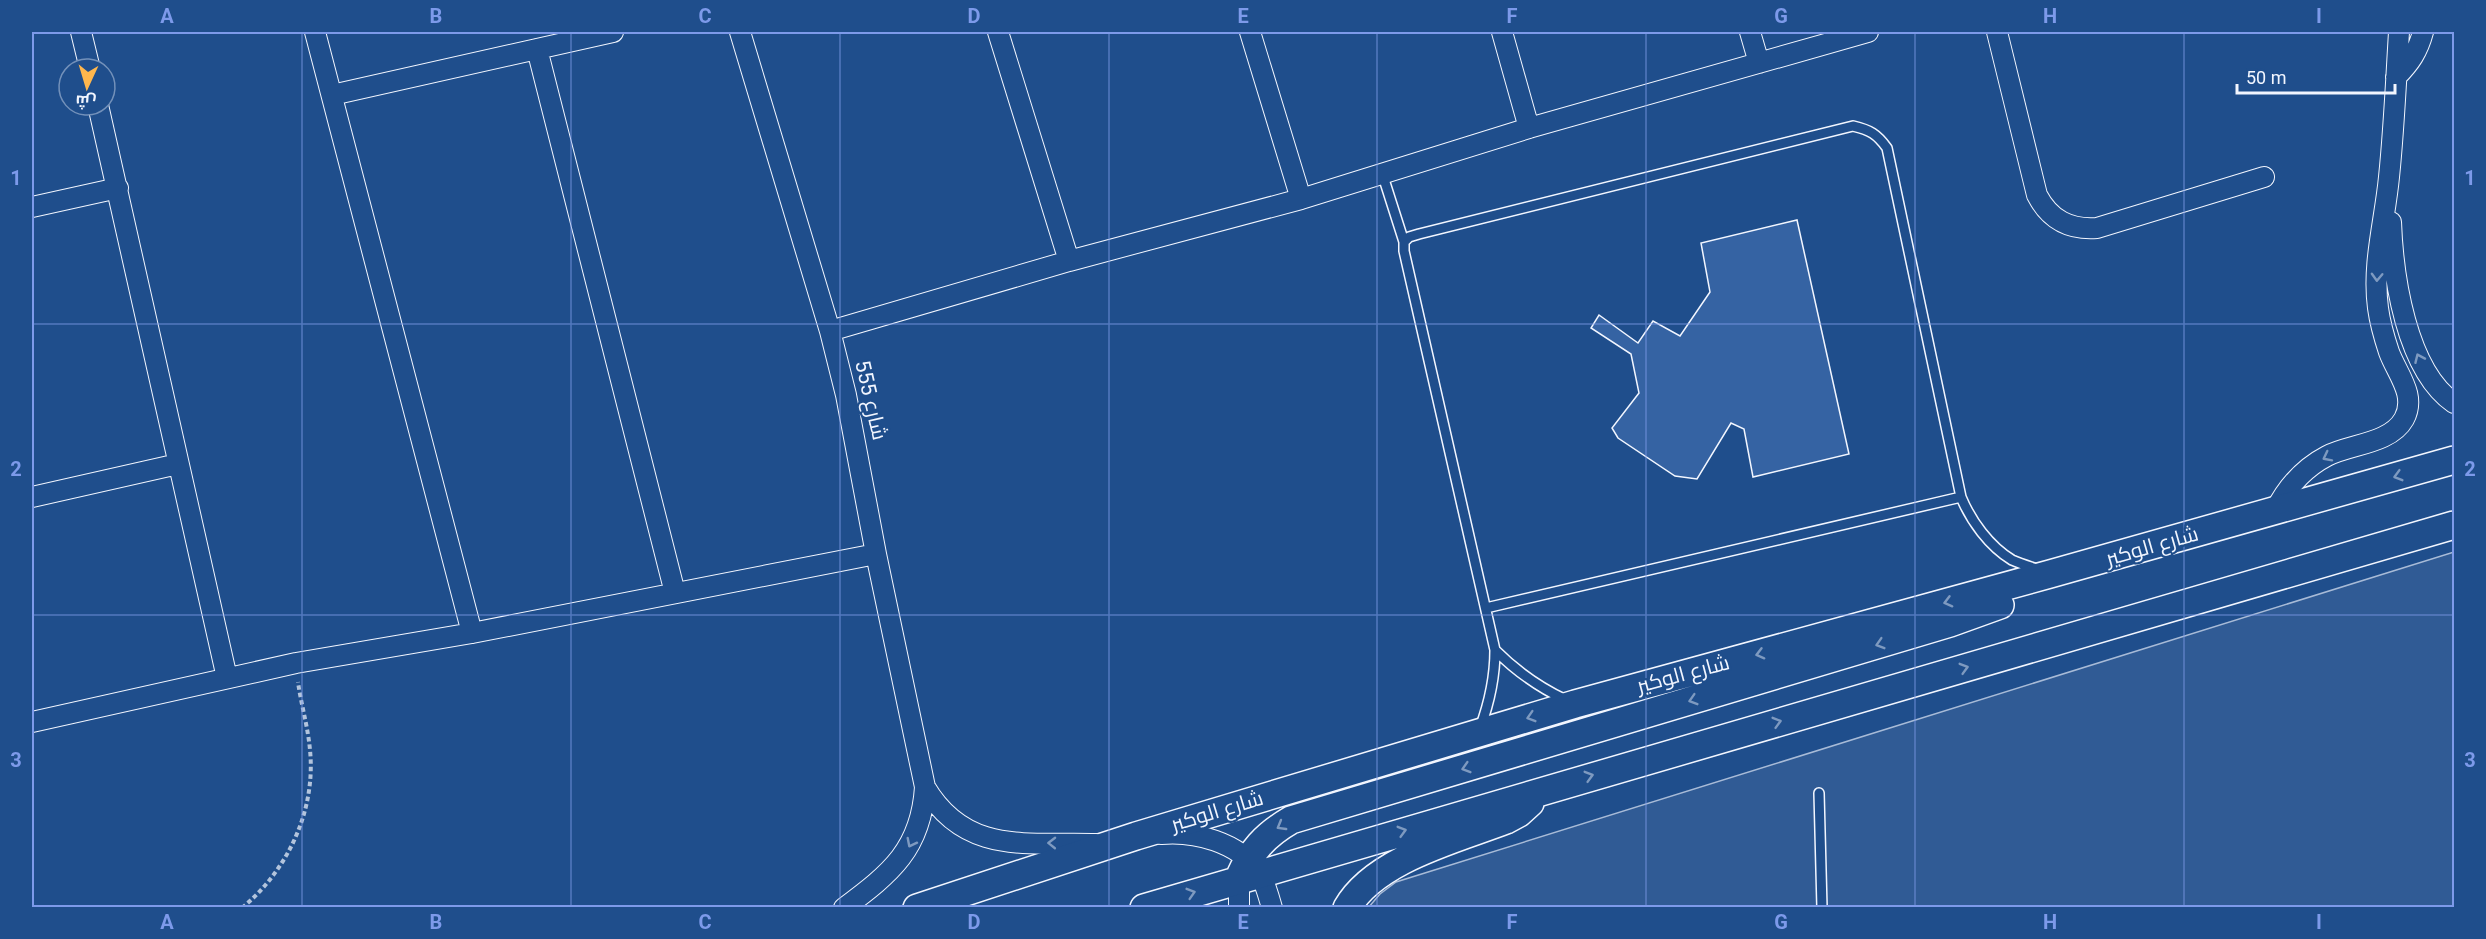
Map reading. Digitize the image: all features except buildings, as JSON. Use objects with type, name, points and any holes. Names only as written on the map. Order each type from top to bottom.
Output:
[{"type":"main road","name":"شارع الوكير","points":[[917,908],[1110,844],[1575,704],[2454,460]]},
{"type":"main road","points":[[1144,908],[1248,870],[1537,792],[2454,525]]},
{"type":"main road","points":[[1248,870],[1258,844],[1273,830],[1291,820],[1950,623],[2000,604],[2026,591],[2050,574]]},
{"type":"main road","points":[[1347,908],[1370,881],[1395,863],[1519,813],[1537,792]]},
{"type":"street","points":[[81,32],[87,57]]},
{"type":"street","points":[[315,32],[471,633]]},
{"type":"street","points":[[332,95],[613,32]]},
{"type":"street","name":"شارع 555","points":[[740,32],[830,332],[856,438],[876,554],[925,787],[920,820],[908,849],[889,874],[844,908]]},
{"type":"street","points":[[998,32],[1069,261]]},
{"type":"street","points":[[1250,32],[1301,199]]},
{"type":"street","points":[[1502,32],[1529,128]]},
{"type":"street","points":[[1750,32],[1759,63]]},
{"type":"street","points":[[830,332],[1069,261],[1301,199],[1529,128],[1868,32]]},
{"type":"street","points":[[1997,32],[2037,195],[2050,214],[2059,221],[2079,228],[2097,228],[2264,177]]},
{"type":"street","points":[[2275,511],[2283,496],[2305,471],[2329,455],[2388,435],[2400,424],[2408,410],[2407,389],[2386,345],[2378,306],[2377,265],[2389,177],[2399,32]]},
{"type":"street","points":[[2396,77],[2409,64],[2420,45],[2423,32]]},
{"type":"street","points":[[537,49],[675,593]]},
{"type":"street","points":[[101,117],[228,678]]},
{"type":"street","points":[[2389,177],[2394,260],[2398,288],[2412,340],[2426,374],[2454,403]]},
{"type":"street","points":[[32,207],[118,188]]},
{"type":"street","points":[[32,497],[178,465]]},
{"type":"street","points":[[32,722],[296,663],[471,633],[876,554]]},
{"type":"street","name":"شارع 555","points":[[925,787],[945,815],[959,826],[987,839],[1010,842],[1110,844]]},
{"type":"street","points":[[1136,836],[1164,833],[1203,838],[1232,848],[1272,908]]},
{"type":"street","points":[[1239,908],[1248,870]]},
{"type":"lane","points":[[1404,242],[1409,237],[1419,234],[1853,126],[1870,130],[1879,136],[1887,148],[1961,497],[1968,515],[1997,548],[2013,560],[2050,574]]},
{"type":"lane","points":[[1382,174],[1404,242],[1495,650],[1495,673],[1490,701],[1478,733]]},
{"type":"lane","points":[[1486,608],[1961,497]]},
{"type":"lane","points":[[1495,650],[1515,670],[1540,687],[1575,704]]},
{"type":"lane","points":[[1819,793],[1822,908]]},
{"type":"path","points":[[242,908],[260,893],[283,862],[300,827],[309,789],[310,750],[296,663]]},
{"type":"shaded area","points":[[2454,552],[2454,907],[1368,908],[1380,894],[1396,882]]}]
